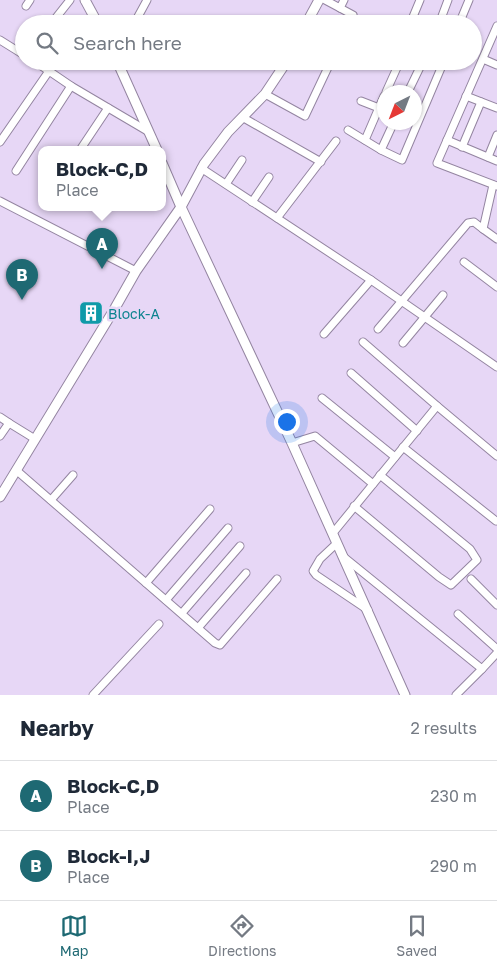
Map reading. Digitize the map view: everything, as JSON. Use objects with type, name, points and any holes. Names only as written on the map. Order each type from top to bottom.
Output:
[{"type":"street","points":[[58,15],[70,0]]},
{"type":"street","points":[[85,0],[93,15]]},
{"type":"street","points":[[139,15],[147,0]]},
{"type":"street","points":[[311,15],[319,0]]},
{"type":"street","points":[[325,0],[353,15]]},
{"type":"street","points":[[340,8],[344,0]]},
{"type":"street","points":[[414,15],[420,0]]},
{"type":"street","points":[[442,15],[448,0]]},
{"type":"street","points":[[463,15],[469,0]]},
{"type":"street","points":[[497,26],[483,59],[497,65]]},
{"type":"street","points":[[0,40],[15,49]]},
{"type":"street","points":[[121,70],[154,146]]},
{"type":"street","points":[[0,497],[136,271],[180,207],[201,168],[228,132],[266,94],[281,70]]},
{"type":"street","points":[[266,94],[305,116],[327,70]]},
{"type":"street","points":[[389,85],[396,70]]},
{"type":"street","points":[[411,85],[419,70]]},
{"type":"street","points":[[348,130],[402,160],[440,70]]},
{"type":"street","points":[[478,70],[437,163],[495,185],[483,229]]},
{"type":"street","points":[[0,142],[49,71],[149,132]]},
{"type":"street","points":[[16,171],[71,86]]},
{"type":"street","points":[[466,96],[497,108]]},
{"type":"street","points":[[361,101],[377,107]]},
{"type":"street","points":[[462,146],[481,102]]},
{"type":"street","points":[[83,146],[108,108]]},
{"type":"street","points":[[365,140],[377,113]]},
{"type":"street","points":[[242,117],[321,162]]},
{"type":"street","points":[[381,150],[390,130]]},
{"type":"street","points":[[488,157],[497,135]]},
{"type":"street","points":[[447,140],[497,161]]},
{"type":"street","points":[[277,218],[336,141]]},
{"type":"street","points":[[226,184],[242,160]]},
{"type":"street","points":[[201,168],[371,280],[497,367]]},
{"type":"street","points":[[166,173],[180,207],[292,442],[405,695]]},
{"type":"street","points":[[252,202],[269,177]]},
{"type":"street","points":[[0,201],[136,271]]},
{"type":"street","points":[[378,329],[468,223],[474,222],[497,239]]},
{"type":"street","points":[[464,262],[497,287]]},
{"type":"street","points":[[324,334],[371,280]]},
{"type":"street","points":[[402,343],[443,294]]},
{"type":"street","points":[[363,342],[497,456]]},
{"type":"street","points":[[351,372],[417,430]]},
{"type":"street","points":[[322,398],[395,457]]},
{"type":"street","points":[[333,533],[437,406]]},
{"type":"street","points":[[0,417],[34,439]]},
{"type":"street","points":[[0,436],[9,423]]},
{"type":"street","points":[[292,442],[315,436],[373,484]]},
{"type":"street","points":[[403,447],[496,521]]},
{"type":"street","points":[[16,470],[215,643],[220,645],[277,579]]},
{"type":"street","points":[[52,500],[73,475]]},
{"type":"street","points":[[354,506],[451,585],[477,560],[470,549],[380,475]]},
{"type":"street","points":[[146,583],[210,510]]},
{"type":"street","points":[[166,600],[228,528]]},
{"type":"street","points":[[337,543],[320,559],[313,571],[368,611]]},
{"type":"street","points":[[182,614],[240,546]]},
{"type":"street","points":[[345,558],[482,669]]},
{"type":"street","points":[[198,628],[246,573]]},
{"type":"street","points":[[471,579],[497,605]]},
{"type":"street","points":[[456,695],[497,651],[458,614]]},
{"type":"street","points":[[93,695],[159,624]]},
{"type":"place","name":"Block-C,D","points":[[102,269]]},
{"type":"place","name":"Block-I,J","points":[[22,300]]},
{"type":"place","name":"Block-A","points":[[91,313]]}]
